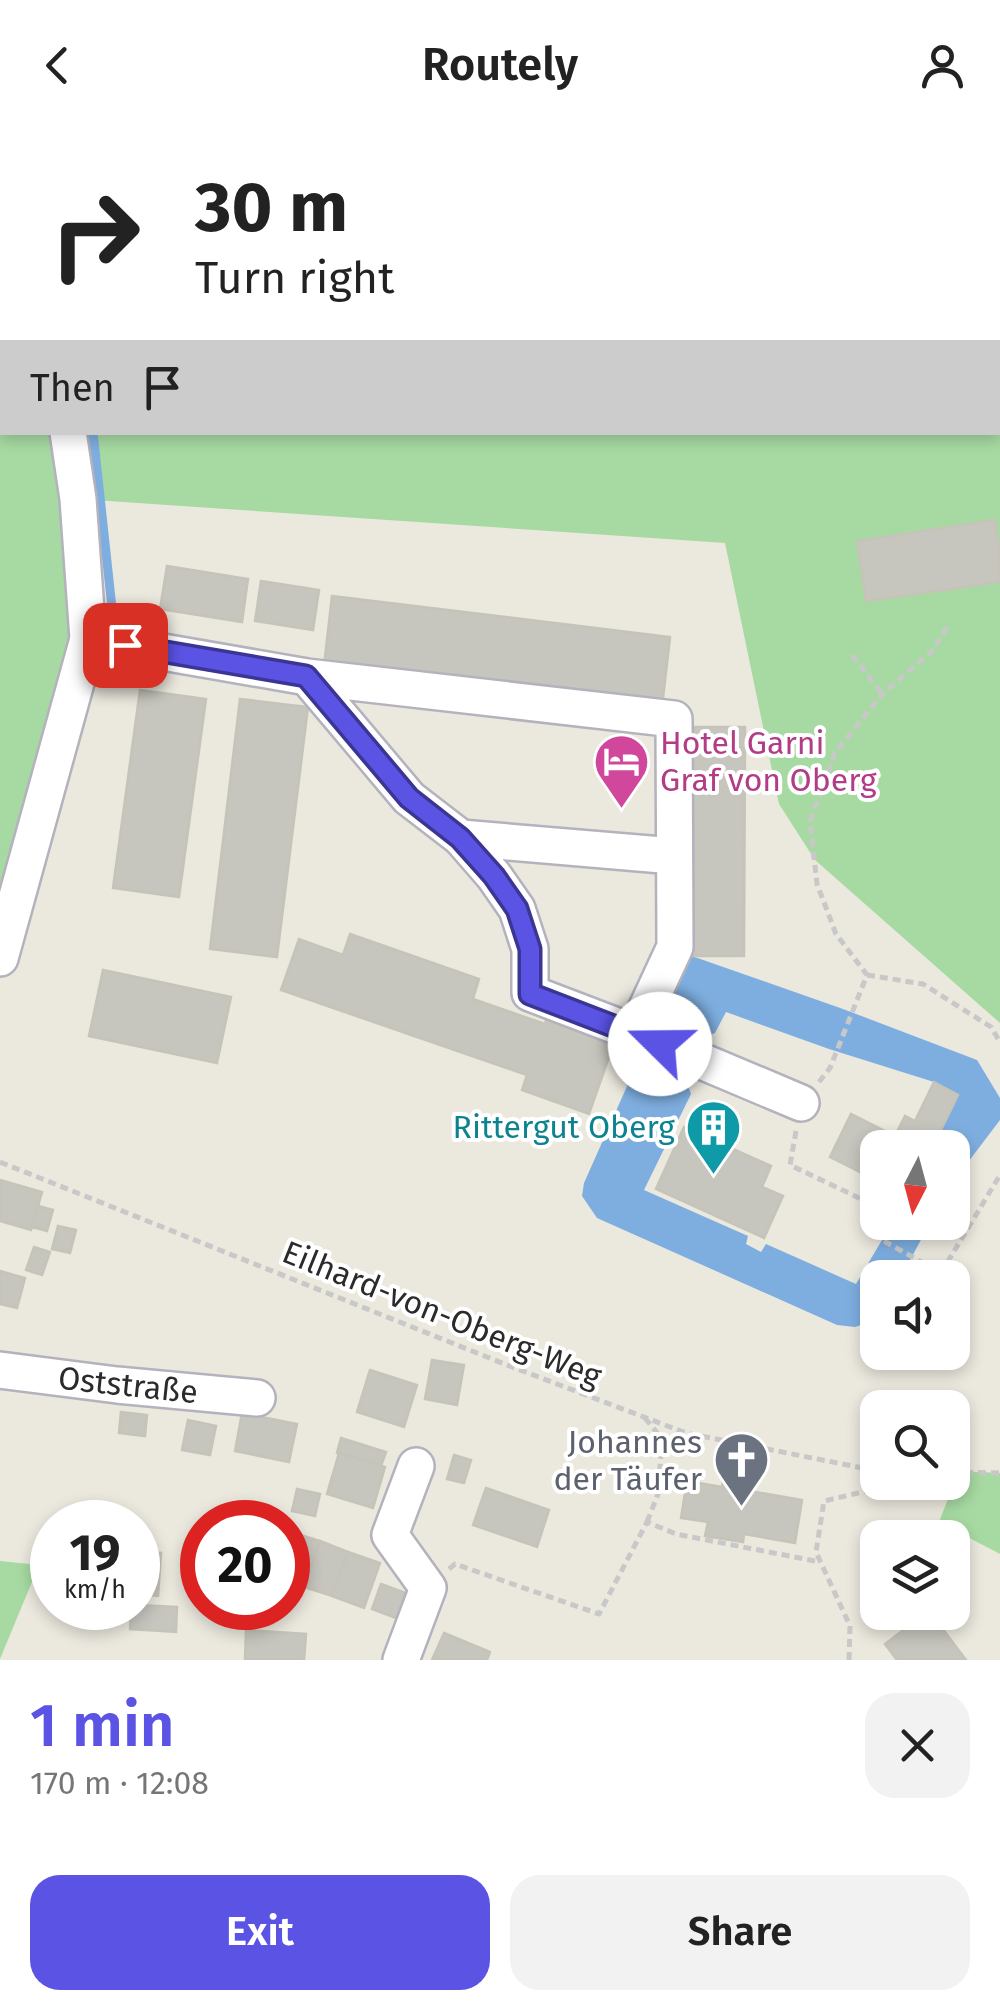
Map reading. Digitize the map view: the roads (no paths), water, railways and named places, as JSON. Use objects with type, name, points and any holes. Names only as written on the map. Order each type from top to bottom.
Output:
[{"type":"street","points":[[0,958],[88,639],[78,498],[68,435]]},
{"type":"street","points":[[88,639],[306,676],[674,719],[675,947],[635,1033]]},
{"type":"street","points":[[306,676],[409,798],[460,838],[494,876],[517,909],[530,949],[530,994],[635,1033],[800,1103]]},
{"type":"street","points":[[460,838],[674,856]]},
{"type":"street","name":"Oststraße","points":[[0,1370],[257,1398]]},
{"type":"street","points":[[402,1660],[428,1588],[390,1536],[416,1466]]},
{"type":"water","points":[[686,954],[977,1060],[1000,1098],[1000,1120],[970,1160],[970,1130],[940,1130],[958,1094],[934,1082],[726,1012],[715,1033],[698,1040],[667,1027],[663,1008]]},
{"type":"water","points":[[652,1062],[684,1075],[691,1094],[644,1190],[748,1236],[746,1244],[761,1252],[766,1244],[856,1284],[860,1277],[860,1325],[837,1325],[597,1218],[582,1196],[584,1183],[636,1066]]},
{"type":"water","points":[[882,1240],[921,1240],[910,1260],[870,1260]]},
{"type":"waterway","points":[[93,435],[112,608],[123,630]]},
{"type":"place","name":"Hotel Garni Graf von Oberg","points":[[621,810]]},
{"type":"place","name":"Rittergut Oberg","points":[[714,1176]]},
{"type":"place","name":"Johannes der Täufer","points":[[741,1509]]}]
